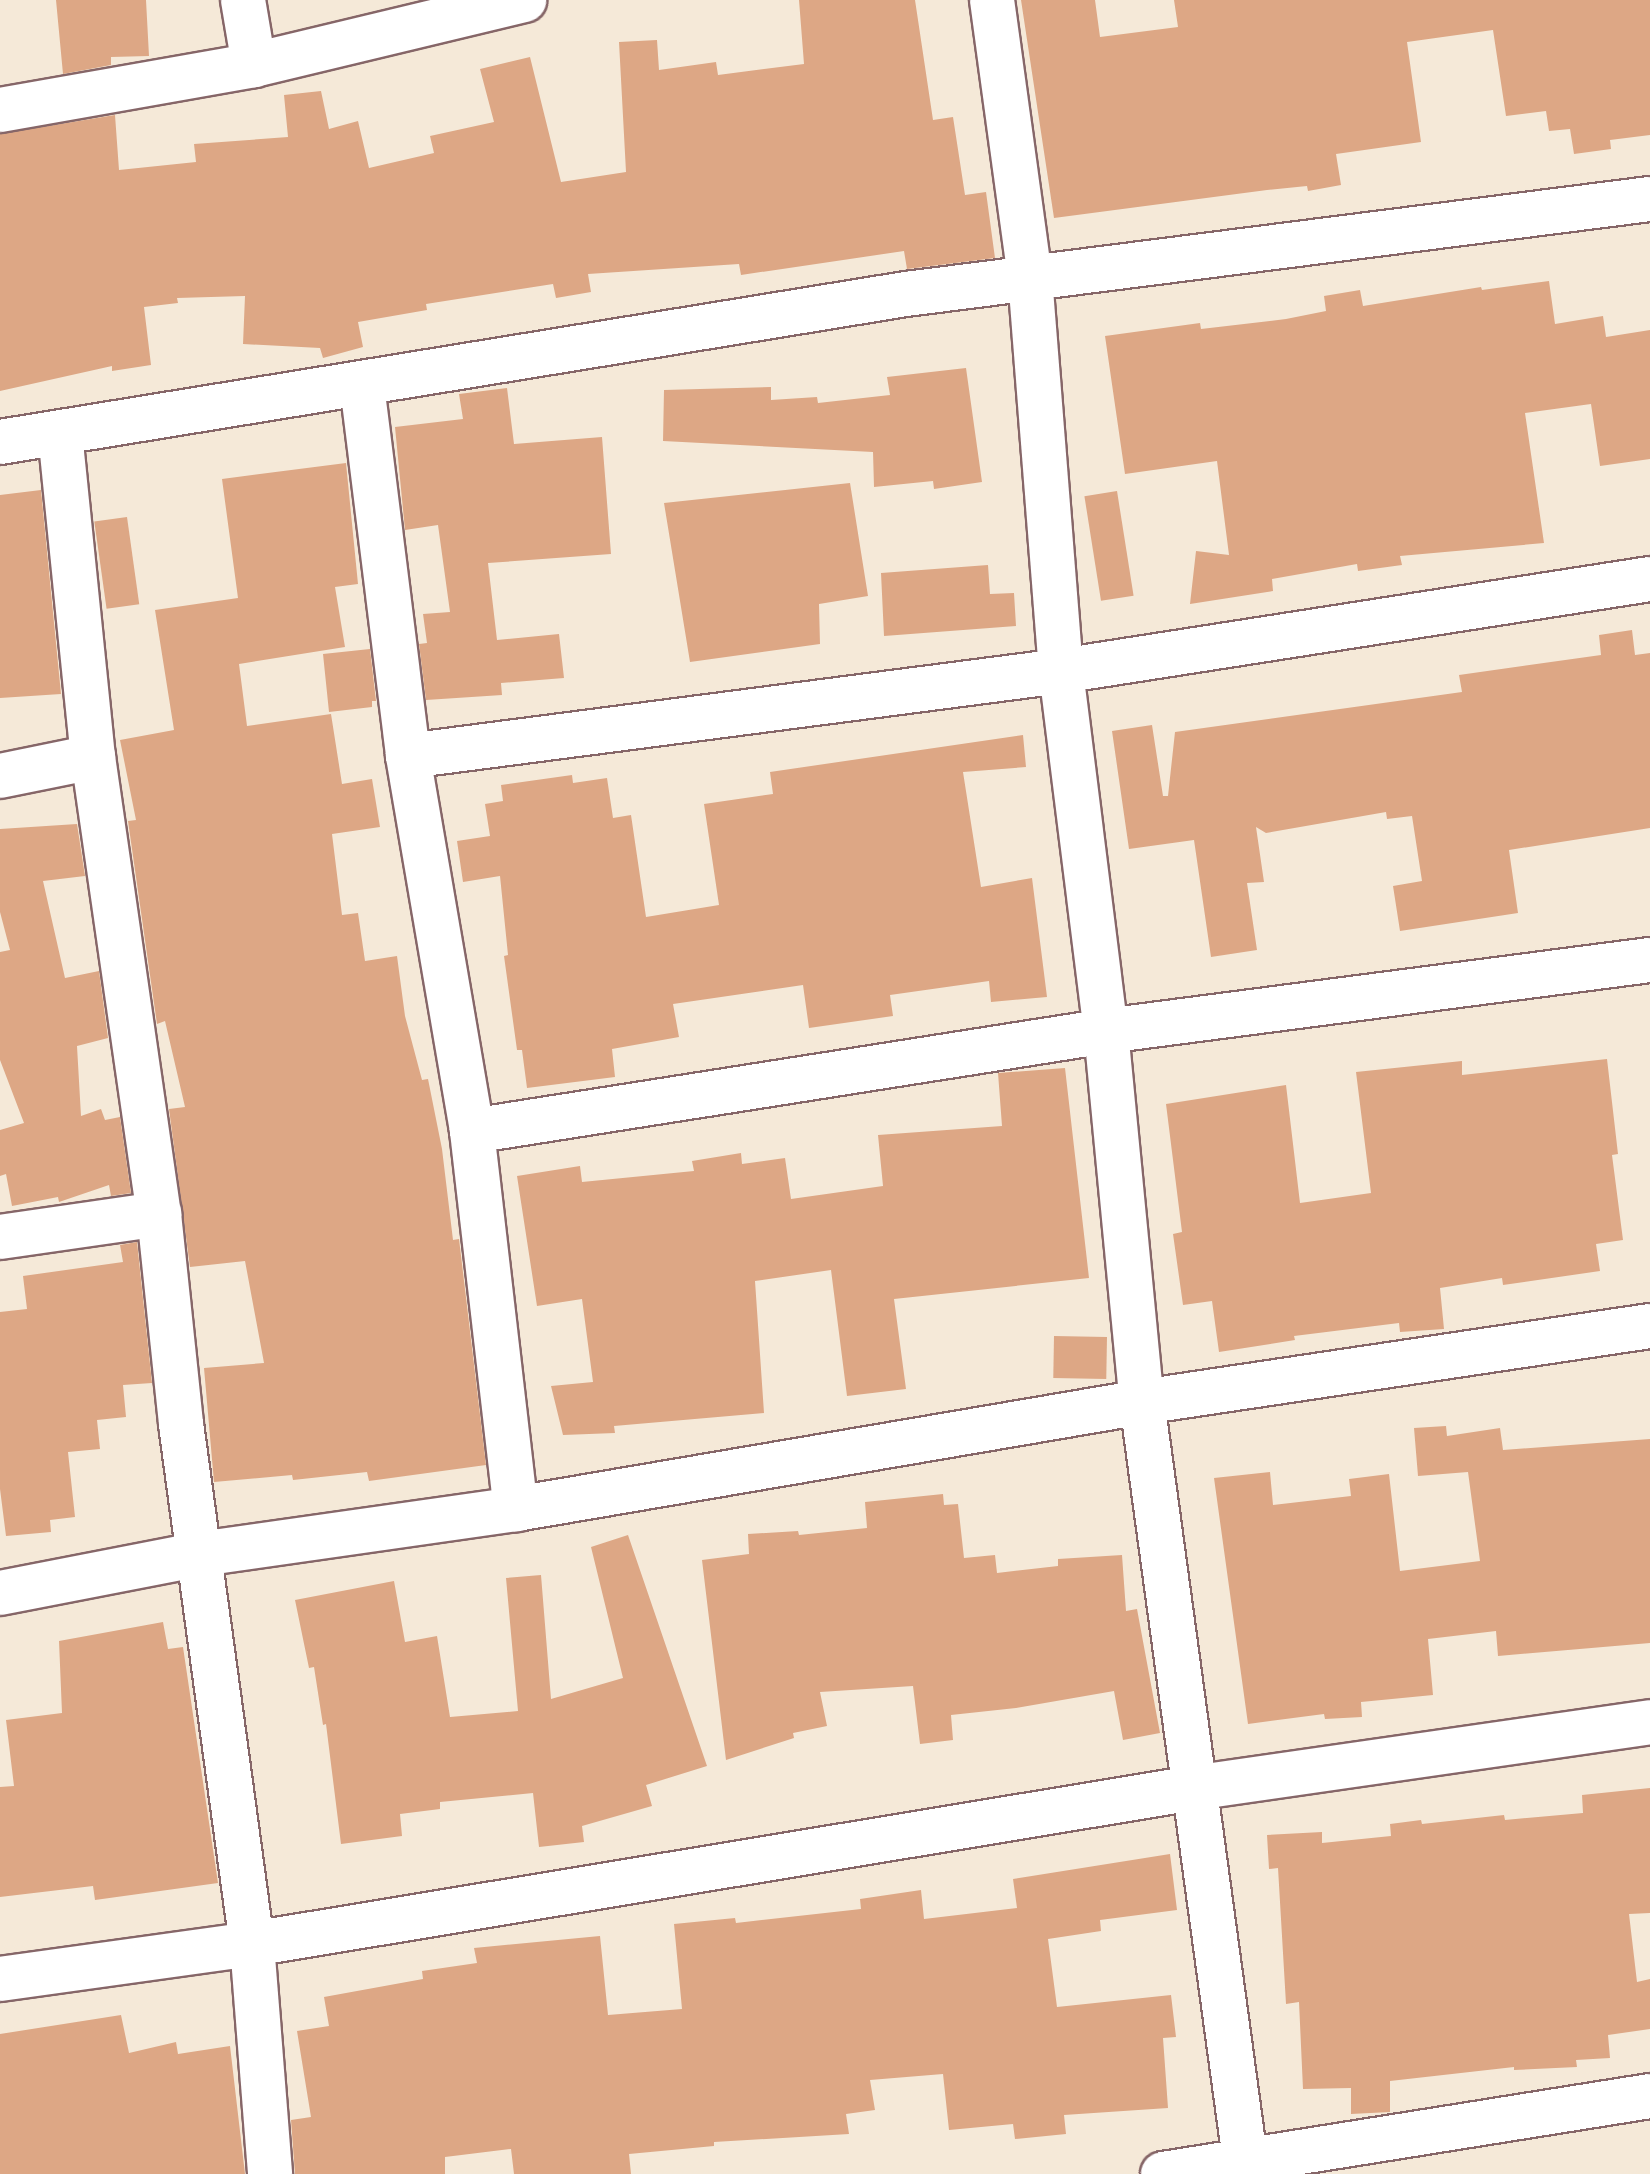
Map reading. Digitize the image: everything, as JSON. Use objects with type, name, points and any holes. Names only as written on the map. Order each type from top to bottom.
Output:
[{"type":"street","points":[[243,0],[254,65]]},
{"type":"street","points":[[0,106],[254,65],[471,8],[524,0]]},
{"type":"street","points":[[992,0],[1030,277],[1061,671],[1106,1031],[1142,1402],[1246,2167]]},
{"type":"street","points":[[0,442],[906,294],[1650,199]]},
{"type":"street","points":[[362,385],[408,756],[472,1131],[516,1509]]},
{"type":"street","points":[[60,433],[93,757],[159,1214],[181,1424],[252,1944],[270,2174]]},
{"type":"street","points":[[408,756],[1061,671],[1650,579]]},
{"type":"street","points":[[0,776],[93,757]]},
{"type":"street","points":[[472,1131],[1106,1031],[1650,960]]},
{"type":"street","points":[[0,1237],[159,1214]]},
{"type":"street","points":[[0,1593],[200,1554],[516,1509],[1142,1402],[1650,1326]]},
{"type":"street","points":[[0,1979],[252,1944],[1193,1788],[1650,1722]]},
{"type":"street","points":[[1163,2174],[1246,2167],[1650,2096]]},
{"type":"building","points":[[56,0],[146,0],[149,56],[111,57],[111,65],[63,74]]},
{"type":"building","points":[[799,0],[915,0],[933,120],[953,117],[965,195],[986,192],[995,258],[907,269],[904,251],[741,275],[739,264],[588,274],[591,292],[556,298],[553,284],[426,304],[427,310],[358,322],[363,347],[323,358],[320,348],[243,344],[245,296],[177,298],[178,303],[144,307],[151,365],[112,371],[112,366],[0,391],[0,134],[115,115],[119,170],[196,162],[194,144],[288,137],[284,95],[321,91],[329,129],[358,121],[369,168],[434,153],[430,136],[494,122],[480,69],[530,57],[561,182],[626,172],[619,42],[657,40],[659,70],[716,62],[718,75],[804,64]]},
{"type":"building","points":[[1021,0],[1095,0],[1100,37],[1178,27],[1174,0],[1650,0],[1650,135],[1610,140],[1611,149],[1574,154],[1570,129],[1549,131],[1546,111],[1506,116],[1493,30],[1407,42],[1421,142],[1336,154],[1341,185],[1308,191],[1307,186],[1267,190],[1054,218]]},
{"type":"building","points":[[1549,281],[1555,324],[1603,316],[1606,337],[1650,330],[1650,459],[1600,466],[1591,404],[1525,413],[1544,543],[1400,556],[1402,565],[1358,571],[1357,564],[1272,579],[1273,591],[1190,604],[1196,551],[1229,555],[1217,461],[1125,474],[1105,336],[1200,323],[1201,329],[1286,319],[1326,311],[1324,296],[1360,290],[1363,306],[1481,287],[1482,290]]},
{"type":"building","points":[[966,368],[982,482],[934,489],[933,481],[874,487],[873,452],[663,441],[664,390],[771,387],[771,400],[817,397],[818,403],[890,395],[887,377]]},
{"type":"building","points":[[507,388],[514,444],[602,437],[611,554],[488,563],[497,640],[559,634],[564,678],[501,683],[502,695],[426,700],[419,644],[427,643],[423,614],[450,612],[438,525],[405,530],[395,427],[463,419],[459,394]]},
{"type":"building","points":[[346,463],[358,584],[335,587],[345,647],[239,664],[247,726],[331,714],[342,784],[372,779],[380,827],[332,834],[342,915],[358,913],[365,961],[397,956],[405,1016],[422,1080],[428,1079],[442,1149],[453,1240],[459,1239],[486,1465],[369,1481],[367,1472],[293,1480],[292,1475],[214,1482],[204,1368],[264,1363],[245,1261],[190,1267],[169,1109],[185,1107],[165,1021],[157,1024],[128,821],[136,820],[120,740],[174,730],[155,610],[238,598],[222,479]]},
{"type":"building","points":[[850,483],[868,596],[819,604],[820,644],[690,662],[664,503]]},
{"type":"building","points":[[41,490],[61,694],[0,698],[0,495]]},
{"type":"building","points":[[1117,491],[1134,596],[1101,601],[1084,496]]},
{"type":"building","points":[[127,517],[139,604],[107,609],[94,522]]},
{"type":"building","points":[[988,565],[990,594],[1014,593],[1016,626],[884,636],[881,573]]},
{"type":"building","points":[[1632,630],[1635,655],[1650,653],[1650,828],[1509,850],[1518,913],[1400,931],[1393,886],[1422,881],[1412,816],[1387,819],[1386,812],[1266,833],[1256,827],[1264,882],[1247,883],[1257,950],[1211,957],[1194,840],[1129,849],[1112,731],[1152,725],[1163,796],[1168,796],[1175,732],[1462,692],[1459,675],[1601,655],[1599,635]]},
{"type":"building","points":[[370,649],[376,701],[372,701],[372,707],[329,712],[323,654]]},
{"type":"building","points":[[1023,735],[1026,767],[963,772],[981,887],[1032,878],[1047,997],[991,1002],[989,981],[890,995],[893,1016],[809,1028],[803,985],[673,1004],[679,1037],[612,1049],[615,1077],[527,1088],[522,1050],[517,1050],[504,956],[508,955],[500,876],[463,882],[457,841],[490,836],[485,804],[503,801],[501,785],[572,775],[573,783],[607,778],[613,818],[631,815],[646,917],[719,905],[704,804],[773,794],[770,772]]},
{"type":"building","points":[[77,824],[85,876],[43,881],[65,978],[99,971],[108,1038],[77,1046],[81,1116],[101,1109],[105,1120],[120,1117],[131,1193],[111,1196],[109,1185],[59,1202],[58,1197],[12,1206],[6,1174],[0,1176],[0,1130],[24,1123],[0,1060],[0,952],[10,950],[0,912],[0,829]]},
{"type":"building","points":[[1607,1059],[1618,1154],[1612,1155],[1623,1240],[1596,1244],[1600,1271],[1503,1285],[1502,1278],[1440,1288],[1444,1329],[1400,1332],[1399,1323],[1294,1336],[1295,1340],[1219,1352],[1212,1301],[1183,1305],[1173,1234],[1182,1232],[1166,1104],[1286,1085],[1300,1203],[1371,1193],[1356,1072],[1462,1061],[1462,1075]]},
{"type":"building","points":[[1065,1068],[1089,1278],[894,1299],[906,1389],[847,1396],[831,1270],[755,1281],[764,1413],[614,1426],[615,1433],[563,1435],[551,1386],[593,1382],[582,1299],[537,1306],[517,1176],[580,1166],[582,1182],[694,1171],[692,1161],[741,1153],[742,1164],[785,1158],[791,1199],[883,1186],[878,1135],[1002,1126],[998,1073]]},
{"type":"building","points":[[137,1242],[152,1383],[123,1385],[126,1417],[97,1420],[100,1449],[68,1452],[75,1517],[50,1520],[51,1532],[6,1536],[0,1489],[0,1312],[27,1309],[23,1276],[123,1262],[120,1245]]},
{"type":"building","points":[[1054,1336],[1107,1337],[1106,1379],[1053,1378]]},
{"type":"building","points":[[1446,1426],[1447,1436],[1500,1428],[1503,1450],[1650,1439],[1650,1643],[1498,1656],[1496,1631],[1428,1639],[1433,1695],[1361,1702],[1362,1717],[1325,1719],[1324,1714],[1248,1724],[1214,1478],[1270,1472],[1273,1505],[1351,1496],[1349,1479],[1389,1474],[1400,1571],[1480,1561],[1468,1472],[1418,1476],[1414,1428]]},
{"type":"building","points":[[943,1494],[944,1505],[958,1504],[964,1558],[995,1555],[997,1573],[1058,1566],[1058,1559],[1122,1555],[1126,1611],[1137,1609],[1160,1733],[1123,1740],[1114,1691],[1016,1708],[951,1715],[953,1740],[920,1744],[913,1686],[820,1692],[827,1726],[793,1733],[794,1738],[726,1760],[702,1560],[749,1554],[748,1534],[798,1531],[799,1535],[867,1528],[865,1502]]},
{"type":"building","points":[[628,1535],[707,1766],[646,1785],[652,1806],[582,1826],[584,1842],[539,1847],[533,1793],[440,1802],[440,1809],[400,1814],[402,1836],[341,1844],[326,1724],[323,1725],[314,1667],[309,1668],[295,1600],[394,1581],[405,1642],[437,1636],[450,1717],[518,1711],[506,1578],[541,1575],[551,1699],[623,1678],[591,1547]]},
{"type":"building","points":[[163,1622],[168,1649],[183,1647],[218,1883],[95,1900],[93,1886],[0,1897],[0,1787],[14,1786],[6,1720],[62,1713],[59,1641]]},
{"type":"building","points":[[1650,1788],[1650,1913],[1629,1914],[1637,1982],[1650,1979],[1650,2029],[1608,2035],[1610,2058],[1576,2060],[1577,2067],[1514,2070],[1514,2067],[1390,2081],[1390,2112],[1351,2114],[1351,2088],[1303,2089],[1299,2002],[1286,2004],[1278,1868],[1269,1869],[1267,1835],[1322,1832],[1322,1843],[1391,1836],[1390,1824],[1421,1820],[1422,1824],[1504,1815],[1505,1820],[1583,1813],[1582,1795]]},
{"type":"building","points":[[1170,1854],[1177,1910],[1100,1920],[1101,1931],[1048,1939],[1057,2007],[1171,1995],[1176,2037],[1163,2038],[1168,2108],[1064,2115],[1066,2134],[1015,2139],[1013,2124],[949,2130],[943,2074],[870,2080],[875,2110],[846,2114],[849,2134],[714,2142],[714,2146],[629,2154],[631,2174],[514,2174],[511,2149],[445,2157],[445,2174],[295,2174],[291,2120],[311,2117],[297,2031],[329,2026],[324,1997],[423,1979],[422,1971],[477,1963],[474,1948],[600,1936],[608,2015],[682,2009],[674,1924],[735,1918],[736,1923],[861,1909],[860,1899],[921,1890],[924,1919],[1017,1908],[1013,1879]]},
{"type":"building","points":[[121,2015],[129,2053],[176,2042],[178,2054],[230,2046],[245,2174],[0,2174],[0,2034]]}]
